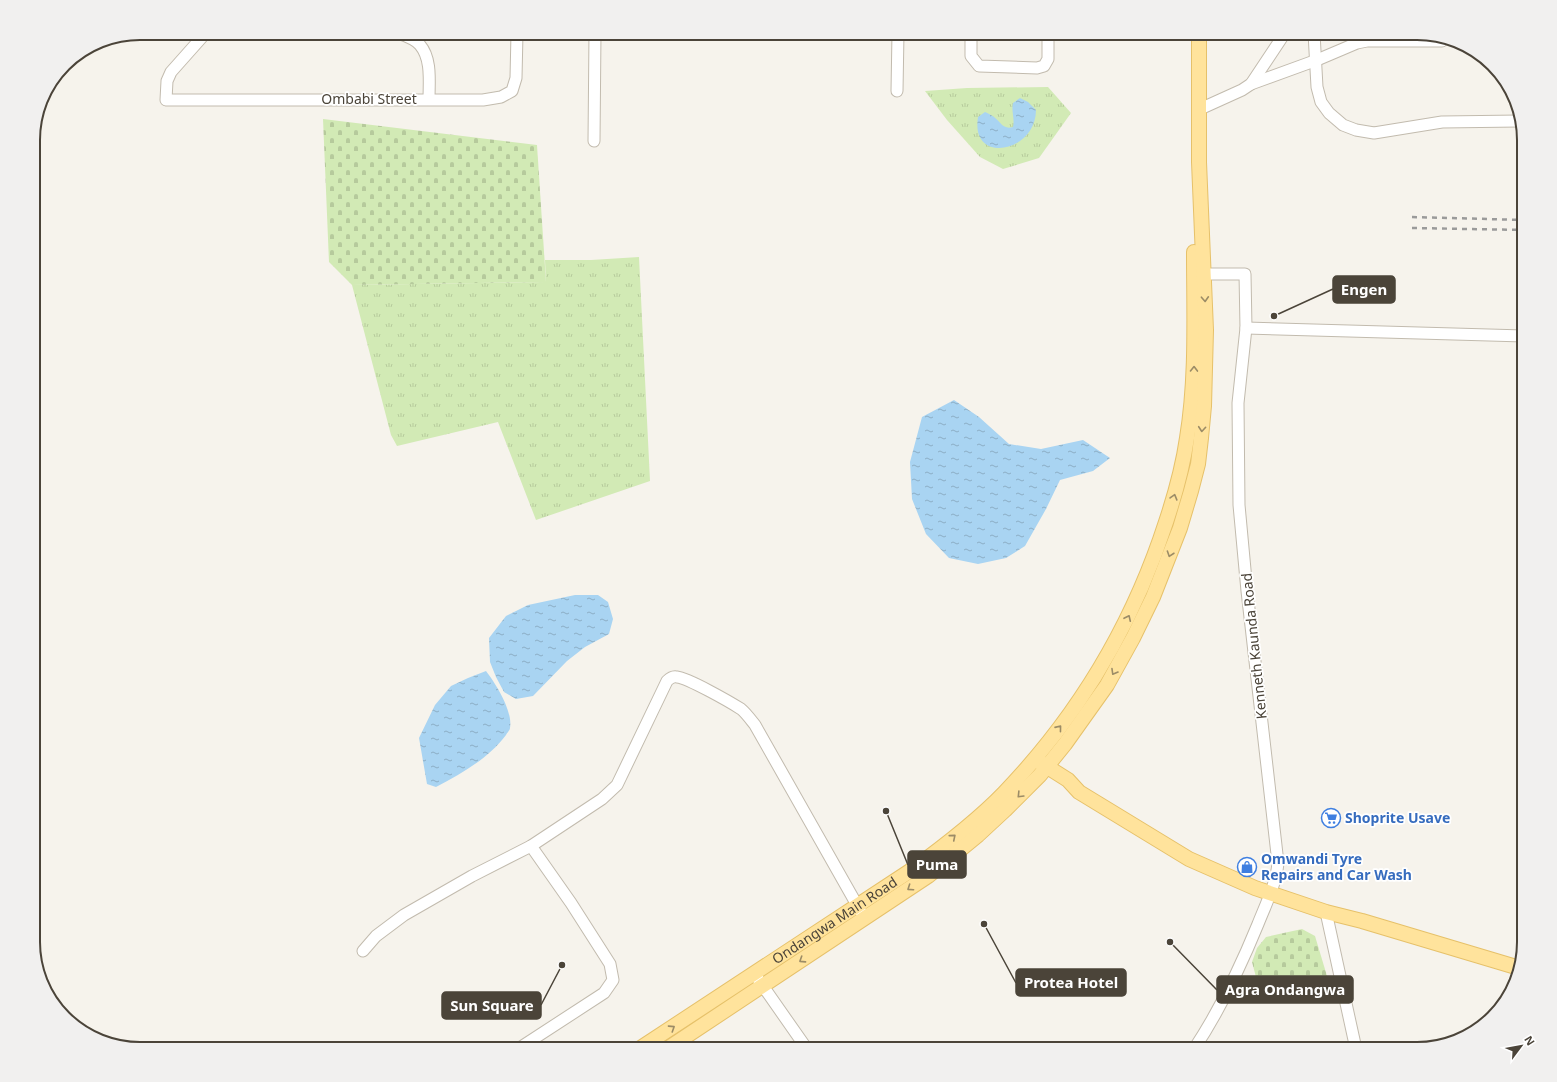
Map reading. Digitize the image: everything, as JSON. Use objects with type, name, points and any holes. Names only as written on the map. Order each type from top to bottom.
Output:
[{"type":"main road","points":[[1199,40],[1199,274]]},
{"type":"main road","name":"Ondangwa Main Road","points":[[678,1042],[762,986],[861,912],[910,871],[942,847],[1002,794],[1031,762],[1068,717],[1095,678],[1120,635],[1155,556],[1179,477],[1187,439],[1193,388],[1199,274]]},
{"type":"main road","name":"Ondangwa Main Road","points":[[650,1042],[754,974],[861,912],[928,876],[1005,810],[1043,770],[1084,718],[1134,638],[1153,597],[1165,569],[1191,491],[1198,464],[1204,406],[1206,330],[1199,274]]},
{"type":"main road","points":[[1031,762],[1043,770],[1058,785],[1079,792],[1189,859],[1255,888],[1271,892],[1326,912],[1514,966]]},
{"type":"street","name":"Ombabi Street","points":[[199,40],[171,72],[167,81],[166,100],[483,100],[501,97],[512,91],[516,78],[517,40]]},
{"type":"street","points":[[414,40],[420,44],[426,54],[429,70],[428,99]]},
{"type":"street","points":[[594,141],[595,40]]},
{"type":"street","points":[[898,40],[898,91]]},
{"type":"street","points":[[971,40],[970,56],[979,66],[1037,68],[1044,66],[1048,58],[1048,40]]},
{"type":"street","points":[[1251,84],[1280,40]]},
{"type":"street","points":[[1315,40],[1317,60],[1317,87],[1321,102],[1329,113],[1343,125],[1356,130],[1374,133],[1442,122],[1515,121]]},
{"type":"street","points":[[1200,109],[1242,90],[1251,84],[1317,60],[1357,43],[1367,41],[1430,41]]},
{"type":"street","name":"Kenneth Kaunda Road","points":[[1198,1042],[1228,992],[1245,956],[1271,892],[1277,873],[1278,863],[1247,591],[1239,505],[1238,403],[1246,328],[1244,274],[1199,274]]},
{"type":"street","points":[[1246,328],[1517,336]]},
{"type":"street","points":[[363,951],[376,936],[404,915],[472,876],[531,846],[602,799],[617,785],[667,681],[676,676],[682,677],[742,710],[755,725],[861,912]]},
{"type":"street","points":[[529,1042],[604,993],[613,980],[610,964],[571,903],[531,846]]},
{"type":"street","points":[[1326,912],[1354,1042]]},
{"type":"street","points":[[754,974],[802,1042]]},
{"type":"green space","points":[[1048,87],[1071,113],[1039,158],[1003,169],[980,157],[947,120],[925,91],[967,88]]},
{"type":"green space","points":[[323,119],[537,145],[546,282],[352,285],[329,262]]},
{"type":"green space","points":[[639,257],[650,481],[536,520],[498,422],[397,446],[391,435],[352,285],[546,282],[545,260],[591,260]]},
{"type":"green space","points":[[1302,929],[1315,936],[1327,976],[1260,992],[1252,962],[1257,948],[1266,937]]},
{"type":"water","points":[[1020,98],[1028,102],[1036,110],[1033,125],[1026,136],[1016,144],[1004,148],[993,147],[984,142],[978,132],[978,117],[985,112],[994,117],[1004,126],[1010,128],[1013,127],[1013,103]]},
{"type":"water","points":[[954,400],[979,417],[1009,444],[1041,449],[1083,440],[1110,458],[1093,471],[1060,480],[1046,509],[1025,546],[1006,558],[978,564],[949,558],[926,534],[912,499],[910,462],[922,417]]},
{"type":"water","points":[[575,595],[598,595],[608,602],[613,619],[609,634],[585,647],[567,661],[533,696],[516,699],[504,692],[490,662],[489,638],[506,616],[528,605]]},
{"type":"water","points":[[486,671],[503,698],[509,714],[510,730],[499,744],[474,765],[436,787],[427,784],[419,738],[435,705],[451,686]]},
{"type":"railway","points":[[1412,217],[1517,220]]},
{"type":"railway","points":[[1412,228],[1517,230]]},
{"type":"place","name":"Engen","points":[[1274,316]]},
{"type":"place","name":"Puma","points":[[886,811]]},
{"type":"place","name":"Shoprite Usave","points":[[1331,818]]},
{"type":"place","name":"Omwandi Tyre Repairs and Car Wash","points":[[1247,867]]},
{"type":"place","name":"Protea Hotel","points":[[984,924]]},
{"type":"place","name":"Agra Ondangwa","points":[[1170,942]]},
{"type":"place","name":"Sun Square","points":[[562,965]]}]
